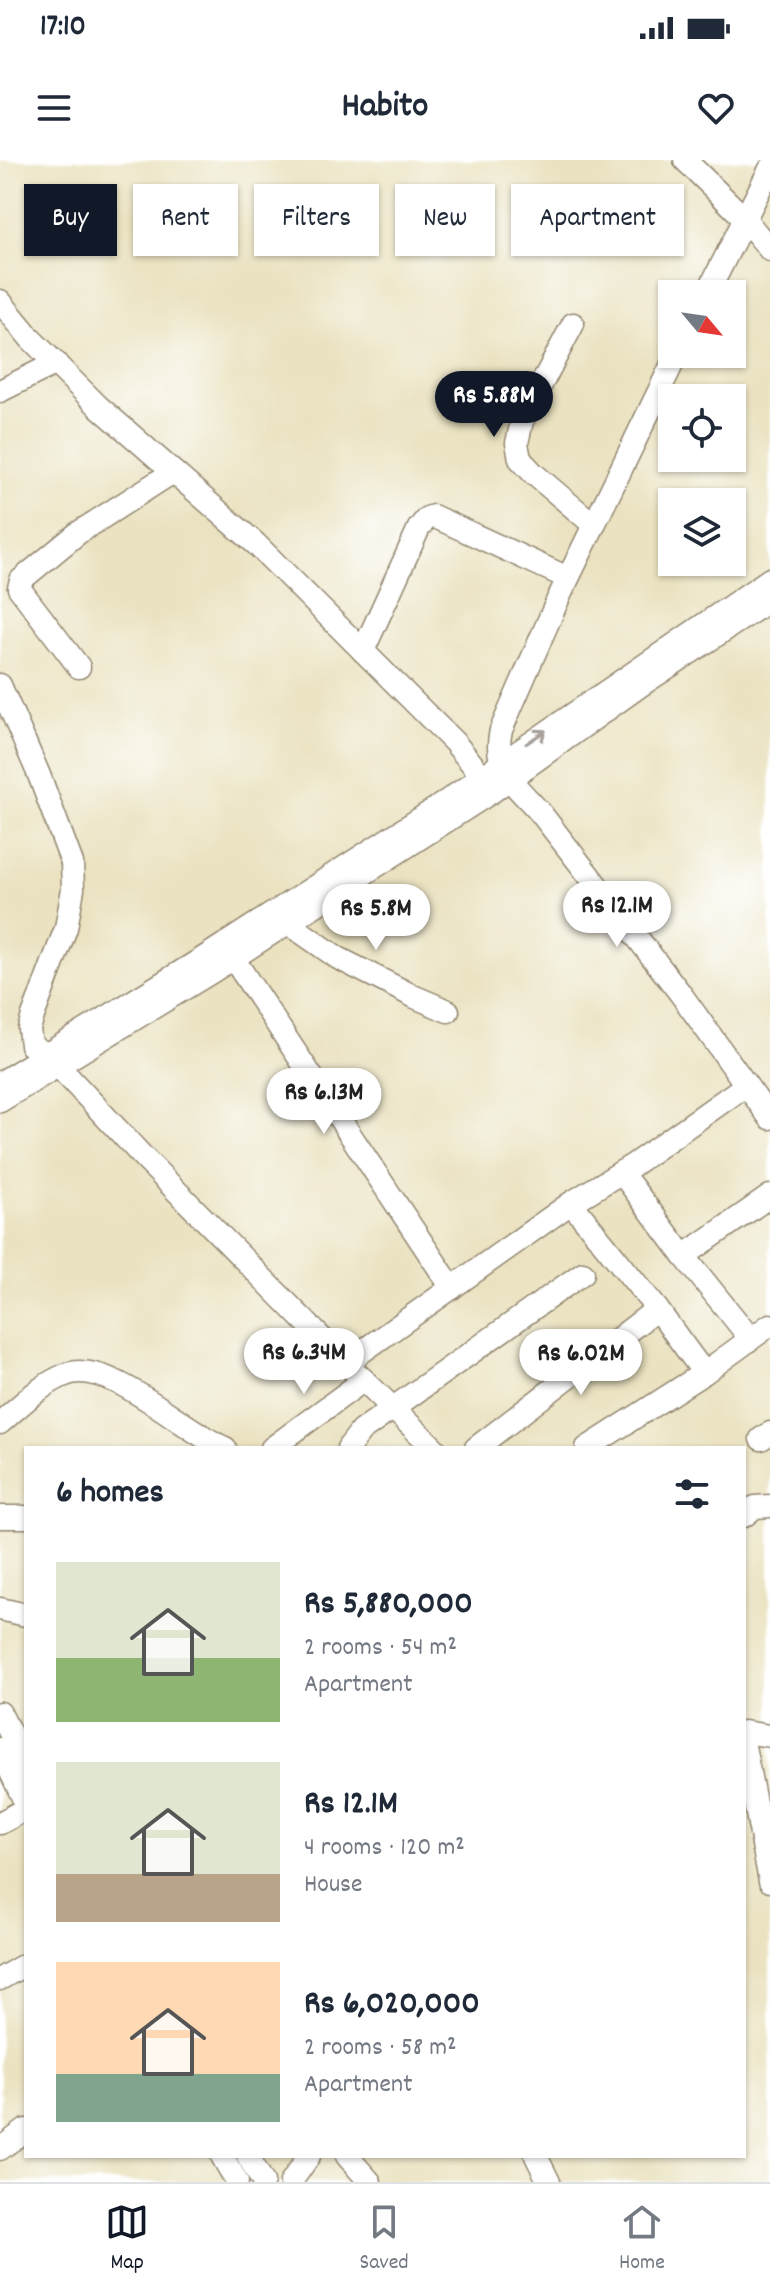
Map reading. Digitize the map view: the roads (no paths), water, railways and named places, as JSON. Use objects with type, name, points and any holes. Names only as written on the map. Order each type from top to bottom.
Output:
[{"type":"street","points":[[685,160],[745,219],[770,250]]},
{"type":"street","points":[[714,280],[770,169]]},
{"type":"street","points":[[0,301],[11,317],[98,406],[256,544],[455,743],[497,773],[535,807],[651,956],[770,1117]]},
{"type":"street","points":[[573,324],[522,421],[517,443],[520,459],[534,474],[594,525]]},
{"type":"street","points":[[0,391],[56,363]]},
{"type":"street","points":[[497,773],[501,730],[568,578],[670,368]]},
{"type":"street","points":[[79,667],[19,588],[21,580],[78,533],[173,472]]},
{"type":"street","points":[[363,651],[419,528],[427,518],[433,516],[568,578]]},
{"type":"street","points":[[0,1083],[54,1061],[288,923],[770,579]]},
{"type":"street","points":[[0,1101],[225,945],[641,685],[770,600]]},
{"type":"street","points":[[0,685],[72,863],[73,889],[66,928],[29,1029],[31,1045],[54,1061],[145,1159],[432,1446]]},
{"type":"street","points":[[288,923],[338,958],[448,1011]]},
{"type":"street","points":[[233,958],[452,1288]]},
{"type":"street","points":[[346,1363],[571,1203],[746,1085]]},
{"type":"street","points":[[621,1172],[750,1338]]},
{"type":"street","points":[[684,1256],[770,1196]]},
{"type":"street","points":[[571,1203],[657,1309],[704,1373]]},
{"type":"street","points":[[349,1446],[361,1431],[392,1408],[583,1273]]},
{"type":"street","points":[[479,1446],[657,1309]]},
{"type":"street","points":[[590,1446],[704,1373],[770,1325]]},
{"type":"street","points":[[0,1423],[39,1390],[76,1371],[125,1386],[222,1446]]},
{"type":"street","points":[[275,1446],[364,1380]]},
{"type":"street","points":[[746,1514],[755,1507],[770,1506]]},
{"type":"street","points":[[0,1517],[24,1517]]},
{"type":"street","points":[[0,1609],[24,1615]]},
{"type":"street","points":[[0,1713],[24,1760]]},
{"type":"street","points":[[746,1732],[770,1736]]},
{"type":"street","points":[[0,1749],[24,1802]]},
{"type":"street","points":[[746,1756],[770,1881]]},
{"type":"street","points":[[0,1823],[24,1807]]},
{"type":"street","points":[[0,1979],[24,1965]]},
{"type":"street","points":[[0,2149],[24,2131]]},
{"type":"street","points":[[223,2158],[237,2182]]},
{"type":"street","points":[[249,2158],[260,2181]]},
{"type":"street","points":[[291,2182],[308,2158]]},
{"type":"street","points":[[349,2158],[370,2182]]},
{"type":"street","points":[[537,2158],[549,2182]]}]
